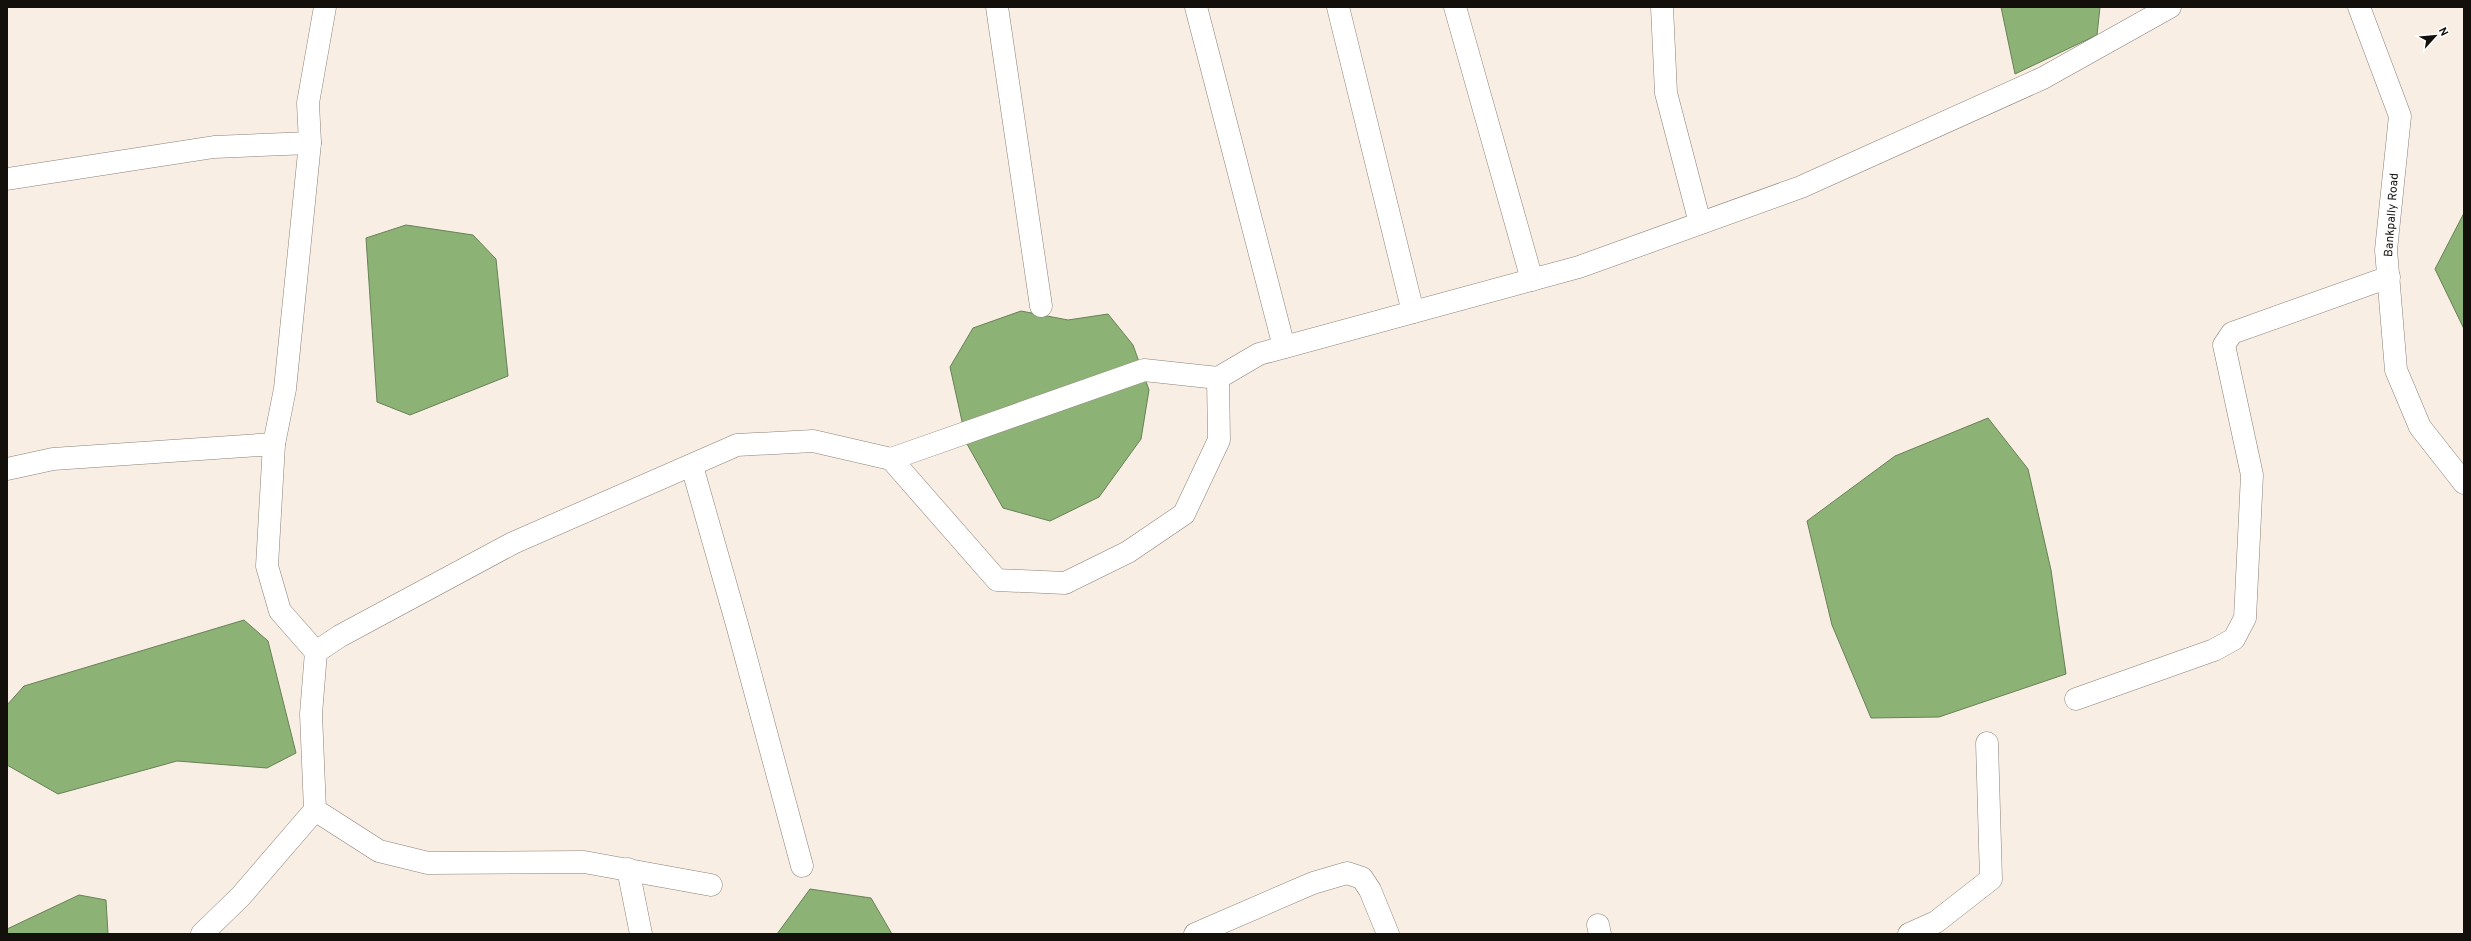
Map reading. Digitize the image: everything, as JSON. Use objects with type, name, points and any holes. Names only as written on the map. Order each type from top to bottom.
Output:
[{"type":"street","points":[[202,934],[241,896],[314,810],[311,714],[316,652],[280,611],[267,566],[268,513],[274,444],[285,389],[310,143],[308,103],[325,7]]},
{"type":"street","points":[[997,7],[1041,306]]},
{"type":"street","points":[[1196,7],[1284,347]]},
{"type":"street","points":[[1338,7],[1414,312]]},
{"type":"street","points":[[1456,7],[1532,280]]},
{"type":"street","points":[[1662,7],[1666,93],[1700,223]]},
{"type":"street","points":[[316,652],[340,636],[513,542],[692,466],[737,445],[813,441],[891,459],[1144,370],[1218,378],[1259,354],[1579,267],[1801,187],[2043,78],[2170,7]]},
{"type":"street","name":"Bankpally Road","points":[[2359,7],[2400,116],[2386,250],[2396,370],[2420,427],[2464,483]]},
{"type":"street","points":[[7,179],[214,148],[310,143]]},
{"type":"street","points":[[2076,699],[2214,650],[2234,639],[2245,618],[2252,474],[2224,345],[2227,339],[2232,333],[2389,277]]},
{"type":"street","points":[[891,459],[997,580],[1065,583],[1128,552],[1184,514],[1219,440],[1218,378]]},
{"type":"street","points":[[7,469],[53,459],[274,444]]},
{"type":"street","points":[[692,466],[738,628],[802,866]]},
{"type":"street","points":[[1909,934],[1936,922],[1991,879],[1987,744]]},
{"type":"street","points":[[314,810],[379,851],[428,863],[584,862],[712,885]]},
{"type":"street","points":[[628,869],[641,934]]},
{"type":"street","points":[[1195,934],[1313,884],[1347,873],[1362,878],[1370,890],[1388,934]]},
{"type":"shaded area","points":[[2001,7],[2100,7],[2097,35],[2015,74]]},
{"type":"shaded area","points":[[2464,213],[2464,329],[2435,269]]},
{"type":"shaded area","points":[[406,225],[473,235],[496,259],[508,376],[410,415],[377,402],[366,238]]},
{"type":"shaded area","points":[[1021,311],[1068,320],[1108,314],[1133,345],[1149,390],[1141,439],[1099,497],[1050,521],[1003,508],[967,444],[950,367],[973,328]]},
{"type":"shaded area","points":[[1988,418],[2028,469],[2051,570],[2066,674],[1939,717],[1871,718],[1832,625],[1807,521],[1895,456]]},
{"type":"shaded area","points":[[244,620],[268,641],[296,753],[267,768],[177,761],[58,794],[7,765],[7,705],[24,686]]},
{"type":"shaded area","points":[[810,889],[871,898],[892,934],[777,934]]},
{"type":"shaded area","points":[[79,895],[106,900],[108,934],[7,934],[7,929]]}]
